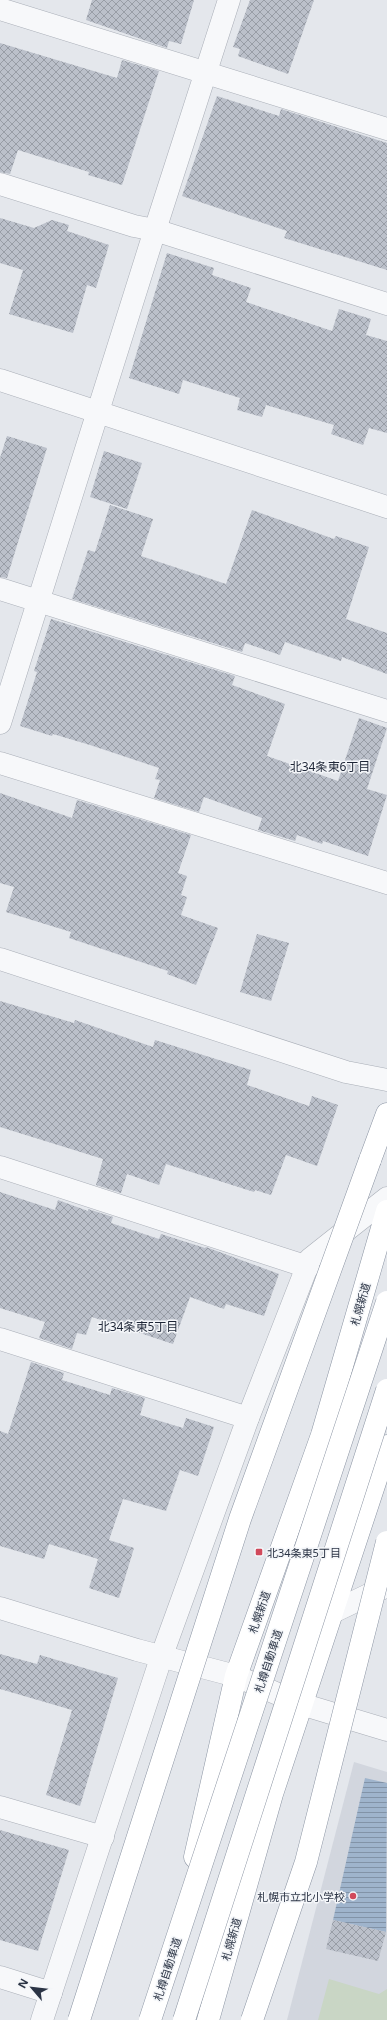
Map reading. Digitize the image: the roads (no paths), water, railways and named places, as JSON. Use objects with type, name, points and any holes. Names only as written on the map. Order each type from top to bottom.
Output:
[{"type":"highway","points":[[79,2020],[240,1519],[387,1114]]},
{"type":"highway","name":"札幌新道","points":[[158,2020],[236,1676],[322,1435],[387,1211]]},
{"type":"highway","name":"札樽自動車道","points":[[150,2020],[387,1302]]},
{"type":"highway","points":[[184,2020],[387,1390]]},
{"type":"highway","name":"札幌新道","points":[[208,2020],[272,1794],[387,1446]]},
{"type":"highway","points":[[252,2020],[306,1862],[387,1542]]},
{"type":"street","points":[[0,723],[229,0]]},
{"type":"street","points":[[0,10],[387,129]]},
{"type":"street","points":[[0,184],[134,226],[155,230],[387,304]]},
{"type":"street","points":[[0,380],[387,507]]},
{"type":"street","points":[[0,589],[387,711]]},
{"type":"street","points":[[0,763],[387,884]]},
{"type":"street","points":[[0,959],[346,1072],[386,1078]]},
{"type":"street","points":[[0,1168],[308,1268]]},
{"type":"street","points":[[42,2020],[162,1655],[248,1418],[310,1260],[387,1198]]},
{"type":"street","points":[[0,1339],[248,1418]]},
{"type":"street","points":[[333,1612],[387,1586]]},
{"type":"street","points":[[0,1608],[137,1650],[162,1655],[236,1676],[301,1704],[387,1730]]},
{"type":"street","points":[[0,1807],[103,1837]]},
{"type":"street","points":[[0,1977],[51,1993]]},
{"type":"water","points":[[365,1778],[387,1783],[386,1932],[333,1920]]},
{"type":"place","name":"北34条東5丁目","points":[[259,1552]]},
{"type":"place","name":"札幌市立北小学校","points":[[353,1896]]},
{"type":"district","name":"北34条東6丁目","points":[[330,766]]},
{"type":"district","name":"北34条東5丁目","points":[[138,1326]]}]
